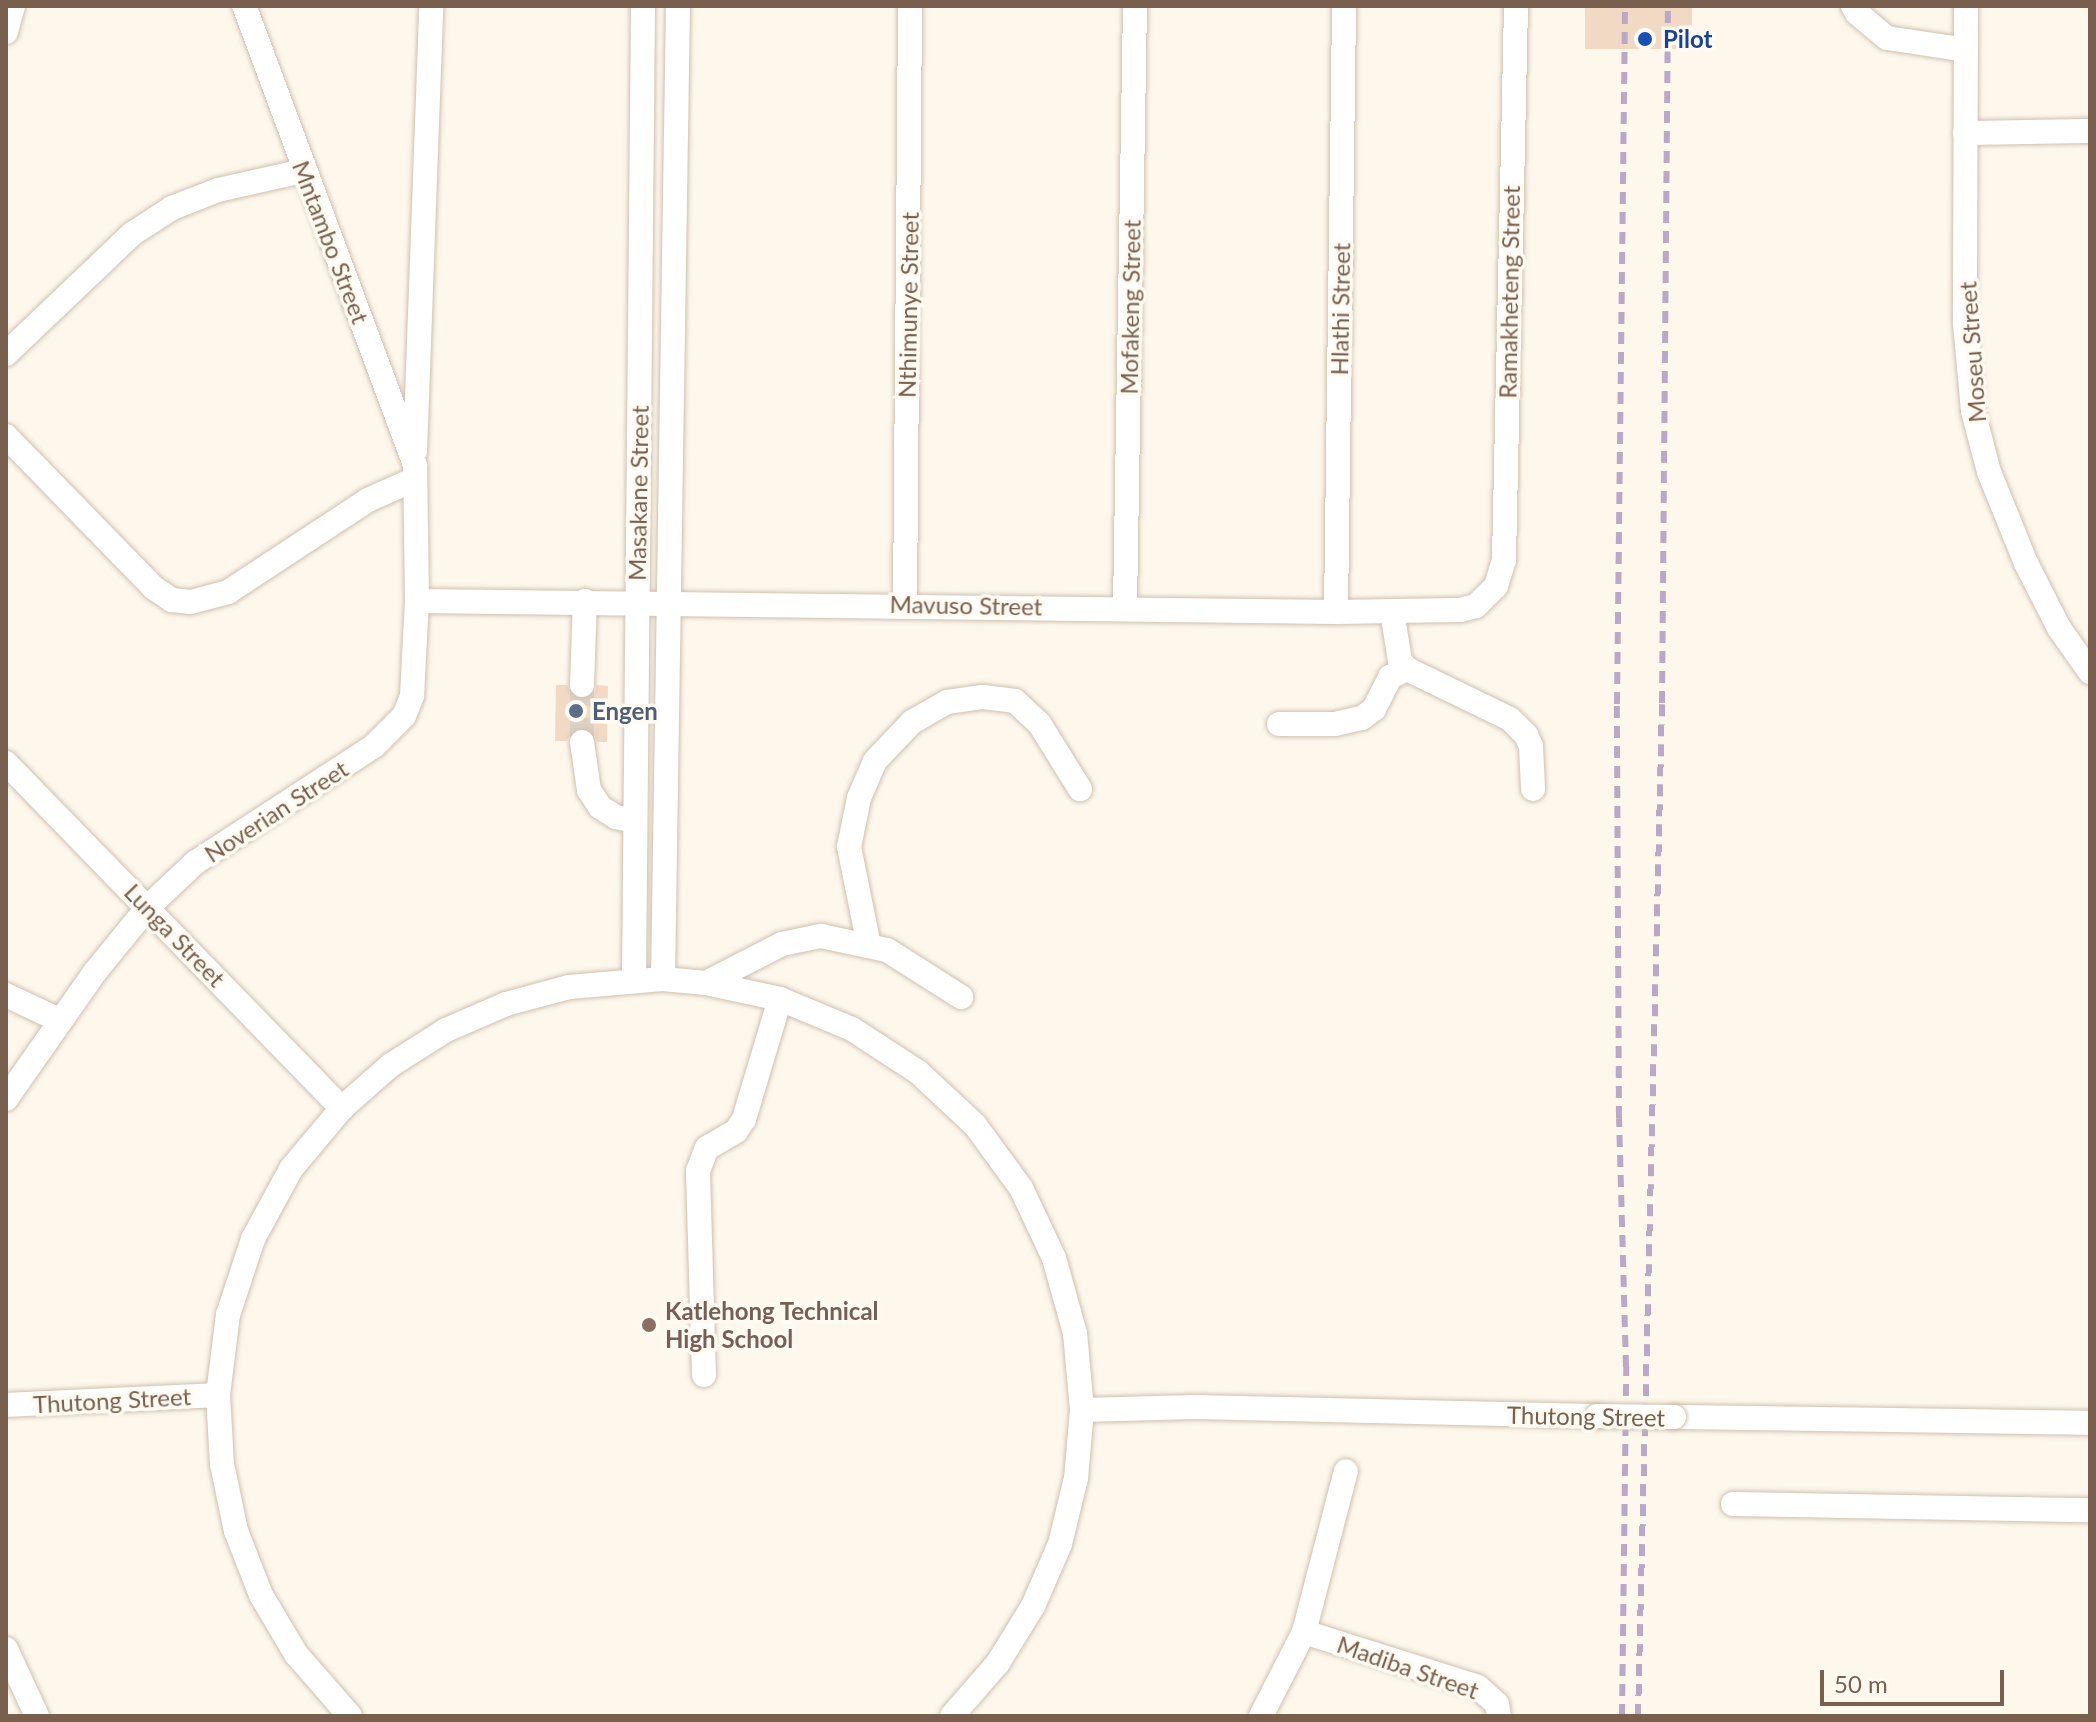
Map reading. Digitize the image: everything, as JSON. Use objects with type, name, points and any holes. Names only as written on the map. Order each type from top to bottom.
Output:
[{"type":"street","points":[[6,32],[13,6]]},
{"type":"street","name":"Mntambo Street","points":[[244,6],[303,171],[351,290],[415,472]]},
{"type":"street","name":"Noverian Street","points":[[6,1099],[59,1020],[148,907],[196,862],[374,746],[404,716],[412,696],[417,601],[415,472],[431,6]]},
{"type":"street","name":"Masakane Street","points":[[634,979],[643,6]]},
{"type":"street","name":"Masakane Street","points":[[663,979],[678,6]]},
{"type":"street","name":"Nthimunye Street","points":[[905,605],[910,6]]},
{"type":"street","name":"Mofakeng Street","points":[[1125,607],[1135,6]]},
{"type":"street","name":"Hlathi Street","points":[[1336,612],[1344,6]]},
{"type":"street","name":"Ramakheteng Street","points":[[1501,578],[1516,6]]},
{"type":"street","points":[[1853,6],[1887,38],[1966,50]]},
{"type":"street","name":"Moseu Street","points":[[1966,6],[1965,323],[1976,424],[1989,472],[2026,563],[2059,628],[2090,672]]},
{"type":"street","points":[[1965,133],[2090,131]]},
{"type":"street","points":[[6,354],[132,234],[172,208],[218,190],[303,171]]},
{"type":"street","points":[[6,436],[154,588],[172,600],[191,602],[228,592],[415,472]]},
{"type":"street","name":"Mavuso Street","points":[[417,601],[637,601],[1336,612],[1460,610],[1476,606],[1501,578]]},
{"type":"street","points":[[582,685],[585,601]]},
{"type":"street","points":[[1392,611],[1400,661],[1407,669],[1518,727],[1531,746],[1533,789]]},
{"type":"street","points":[[1279,724],[1335,724],[1362,718],[1374,709],[1390,677],[1407,669]]},
{"type":"street","points":[[869,946],[849,847],[859,798],[875,761],[912,722],[947,702],[983,697],[1015,701],[1039,723],[1080,789]]},
{"type":"street","points":[[582,742],[589,790],[600,807],[616,817],[635,821]]},
{"type":"street","name":"Lunga Street","points":[[6,763],[342,1108]]},
{"type":"street","points":[[706,983],[782,944],[821,936],[887,950],[961,997]]},
{"type":"street","points":[[350,1716],[296,1654],[261,1595],[236,1531],[222,1464],[218,1395],[228,1315],[253,1239],[291,1169],[342,1108],[391,1065],[446,1030],[519,1000],[569,987],[634,979],[663,979],[706,983],[780,999],[852,1029],[905,1063],[975,1125],[1021,1188],[1054,1258],[1075,1333],[1082,1410],[1076,1478],[1060,1544],[1033,1606],[998,1663],[953,1716]]},
{"type":"street","points":[[6,995],[59,1020]]},
{"type":"street","points":[[704,1375],[698,1171],[707,1148],[736,1131],[744,1119],[780,999]]},
{"type":"street","name":"Thutong Street","points":[[6,1405],[218,1395]]},
{"type":"street","name":"Thutong Street","points":[[1082,1410],[1195,1407],[2090,1423]]},
{"type":"street","points":[[1261,1716],[1304,1632],[1346,1471]]},
{"type":"street","points":[[1733,1504],[2090,1510]]},
{"type":"street","name":"Madiba Street","points":[[1304,1632],[1478,1687],[1497,1704],[1499,1716]]},
{"type":"street","points":[[6,1652],[37,1716]]},
{"type":"building","name":"Pilot","points":[[1585,6],[1692,6],[1692,49],[1585,49]]},
{"type":"building","points":[[556,685],[567,685],[573,697],[582,700],[594,694],[597,685],[608,686],[607,742],[597,742],[593,732],[581,727],[572,731],[567,741],[555,741]]},
{"type":"tunnel","points":[[582,685],[582,742]]},
{"type":"railway","points":[[1622,1716],[1626,1367],[1619,1118],[1617,704],[1625,6]]},
{"type":"railway","points":[[1638,1716],[1662,703],[1668,6]]},
{"type":"place","name":"Pilot","points":[[1645,39]]},
{"type":"place","name":"Engen","points":[[576,711]]},
{"type":"place","name":"Katlehong Technical High School","points":[[649,1325]]}]
